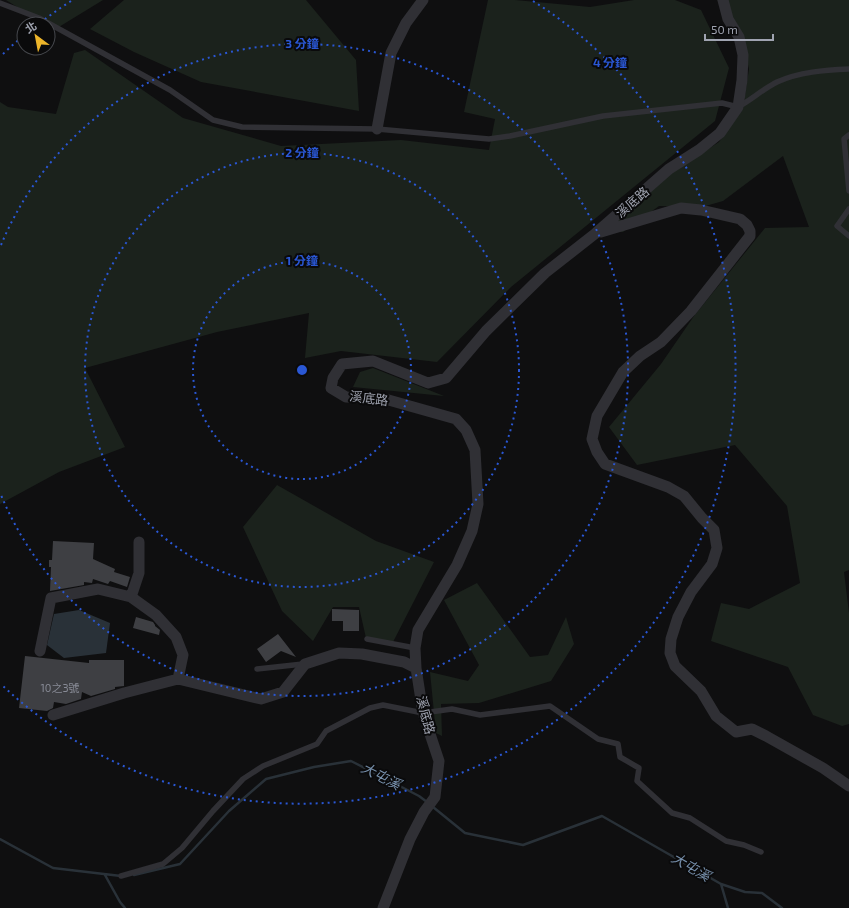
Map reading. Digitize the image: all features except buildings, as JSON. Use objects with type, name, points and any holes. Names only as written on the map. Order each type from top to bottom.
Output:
[{"type":"street","points":[[377,129],[390,53],[406,24],[423,0]]},
{"type":"street","name":"溪底路","points":[[383,908],[410,839],[424,812],[435,797],[439,761],[423,713],[416,668],[418,630],[457,564],[472,531],[478,504],[475,450],[466,430],[456,419],[385,399],[346,397],[331,388],[333,378],[342,364],[373,361],[428,382],[446,378],[486,331],[545,273],[596,234],[669,169],[699,150],[720,133],[738,107],[742,80],[743,55],[739,37],[728,19],[723,0]]},
{"type":"street","points":[[596,234],[681,208],[701,210],[740,220],[747,225],[750,231],[750,236],[691,311],[661,342],[640,356],[623,372],[597,416],[592,439],[597,452],[605,464],[668,487],[684,496],[714,530],[717,548],[712,564],[691,592],[678,617],[671,639],[670,653],[675,666],[701,692],[716,716],[736,732],[752,729],[823,768],[849,786]]},
{"type":"street","points":[[131,597],[139,572],[139,542]]},
{"type":"street","points":[[40,651],[51,598],[98,589],[131,597],[156,615],[176,637],[183,655],[178,679]]},
{"type":"street","points":[[53,715],[124,693],[178,679],[261,699],[283,692],[305,664],[339,653],[362,654],[404,662],[416,668]]},
{"type":"lane","points":[[0,3],[46,22],[170,90],[213,120],[242,127],[377,129],[489,139],[510,136],[603,116],[722,103],[738,107],[777,82],[802,74],[823,70],[849,69]]},
{"type":"lane","points":[[849,135],[844,139],[849,192]]},
{"type":"lane","points":[[849,209],[837,226],[849,236]]},
{"type":"lane","points":[[367,639],[416,648]]},
{"type":"lane","points":[[257,669],[305,664]]},
{"type":"lane","points":[[121,876],[163,864],[182,848],[213,811],[243,779],[263,766],[317,744],[326,731],[370,708],[383,705],[423,713],[452,709],[480,715],[550,706],[598,739],[618,744],[620,758],[639,768],[637,782],[672,813],[690,818],[726,842],[744,845],[761,852]]},
{"type":"shaded area","points":[[6,0],[103,0],[56,29],[56,16],[31,16]]},
{"type":"shaded area","points":[[124,0],[306,0],[356,60],[359,111],[201,82],[134,52],[90,29]]},
{"type":"shaded area","points":[[488,0],[515,0],[590,7],[634,0],[675,0],[701,10],[729,68],[715,121],[511,287],[437,362],[341,351],[305,358],[309,313],[217,332],[85,368],[125,447],[59,472],[0,504],[0,102],[8,107],[56,114],[74,53],[85,50],[183,118],[281,146],[401,140],[489,150],[495,119],[464,112]]},
{"type":"shaded area","points":[[717,0],[849,0],[849,570],[844,572],[849,613],[849,724],[842,726],[813,715],[788,667],[711,641],[721,603],[749,609],[800,583],[787,506],[735,445],[637,465],[609,427],[661,364],[694,316],[765,228],[809,227],[783,156],[723,201],[702,207],[659,206],[623,232],[602,231],[660,181],[719,142],[743,109],[749,69],[742,38]]},
{"type":"shaded area","points":[[373,368],[444,396],[353,387],[360,372]]},
{"type":"shaded area","points":[[277,485],[376,541],[434,562],[393,642],[366,638],[359,607],[333,607],[313,641],[282,611],[243,527]]},
{"type":"shaded area","points":[[477,583],[530,657],[548,655],[566,617],[574,644],[551,681],[479,703],[441,704],[442,736],[436,733],[430,672],[468,681],[479,665],[444,600]]},
{"type":"shaded area","points":[[79,610],[110,623],[106,653],[64,658],[47,645],[54,614]]},
{"type":"waterway","name":"大屯溪","points":[[134,875],[180,864],[229,811],[266,779],[314,767],[351,761],[419,796],[427,802]]},
{"type":"waterway","name":"大屯溪","points":[[433,807],[465,833],[523,845],[602,816],[721,884],[728,908]]},
{"type":"waterway","name":"大屯溪","points":[[0,839],[53,868],[121,876]]},
{"type":"waterway","points":[[105,875],[125,908]]},
{"type":"waterway","points":[[721,884],[745,892],[762,893],[782,908]]}]
